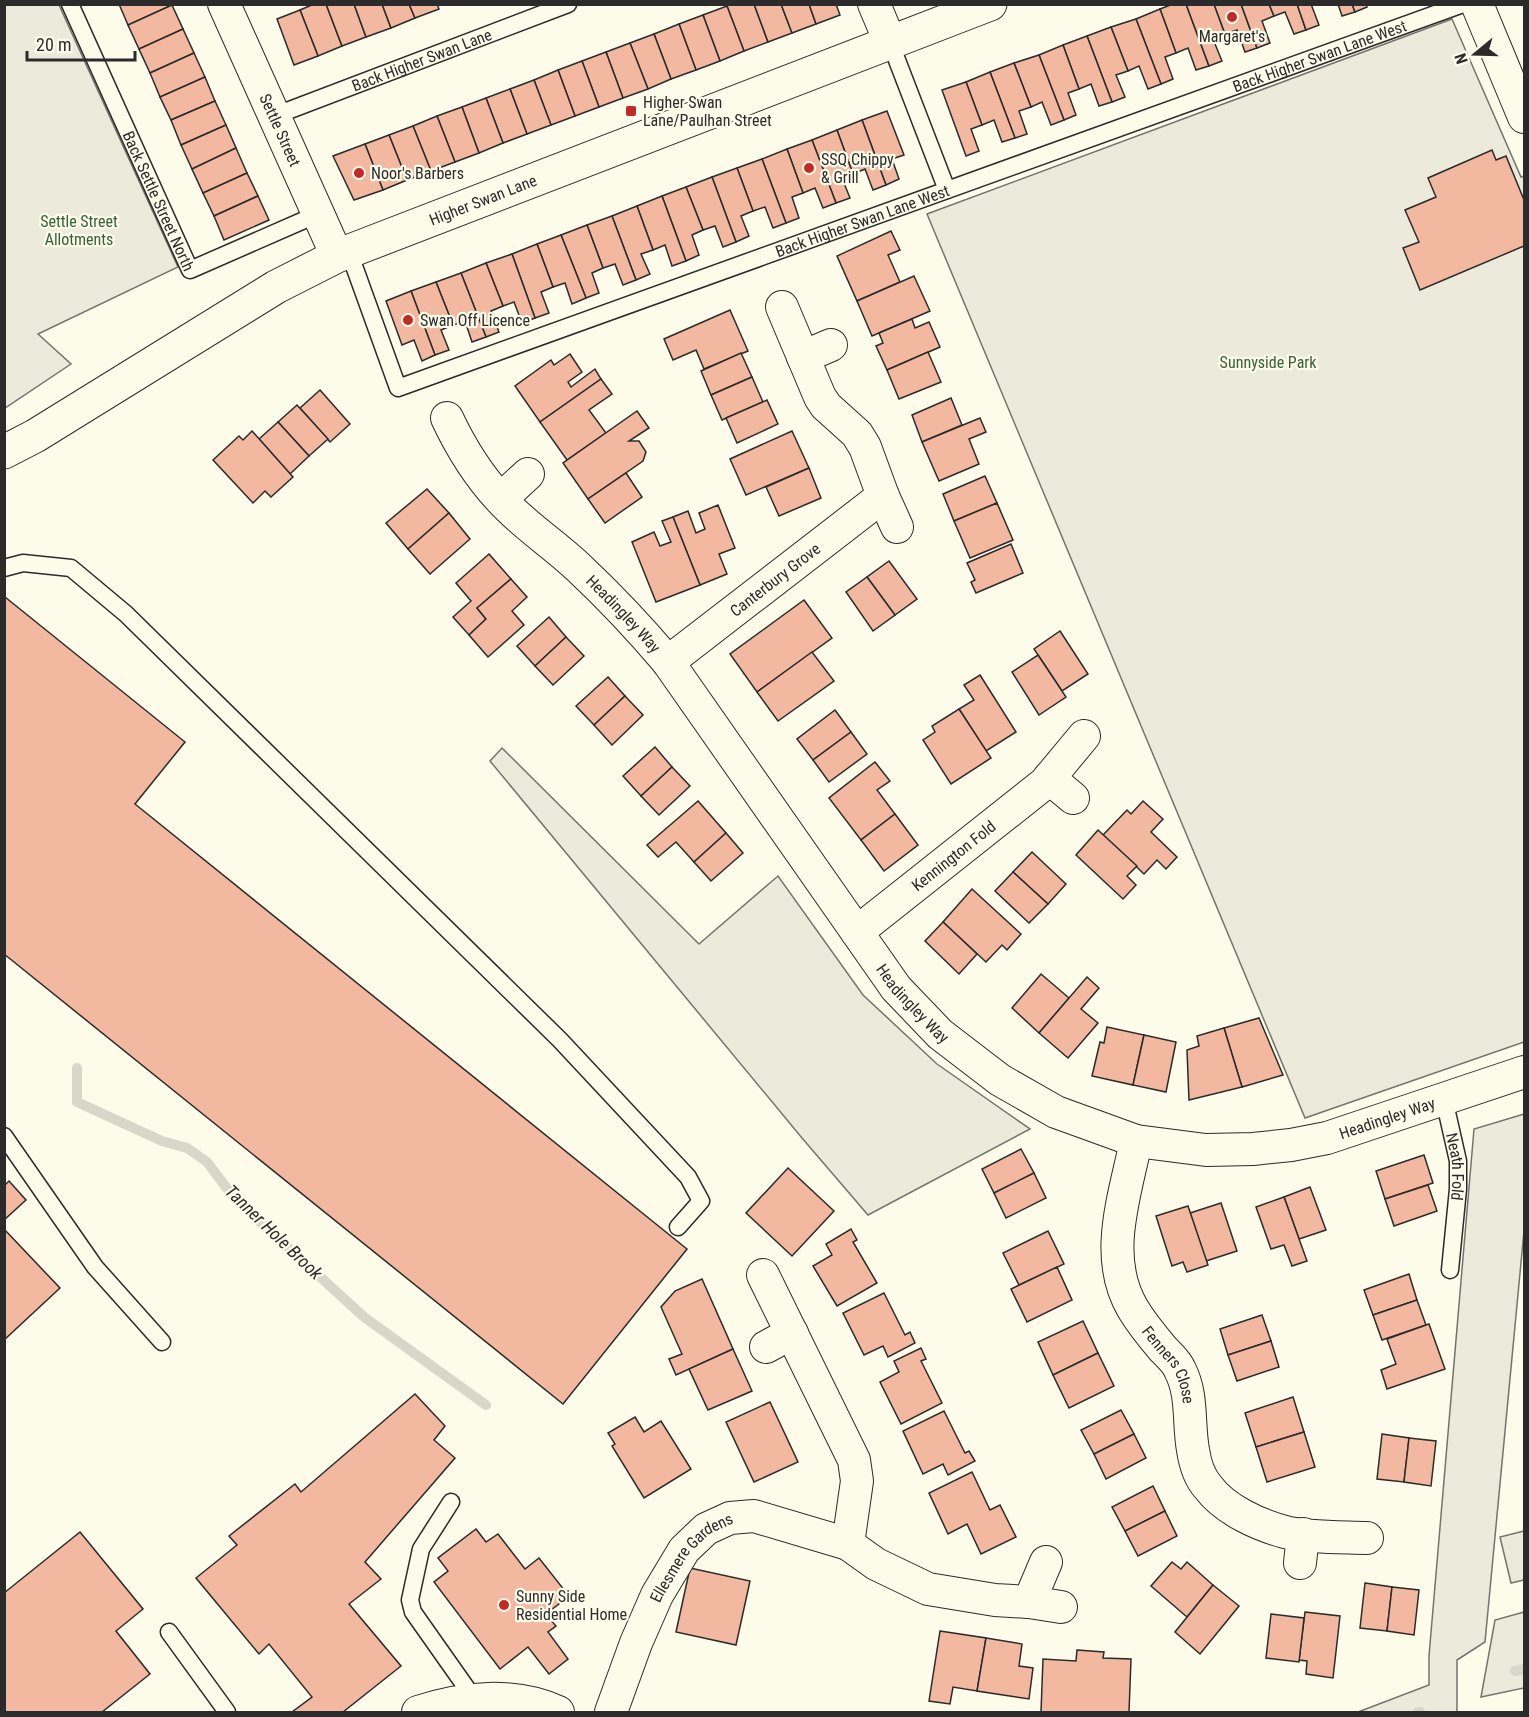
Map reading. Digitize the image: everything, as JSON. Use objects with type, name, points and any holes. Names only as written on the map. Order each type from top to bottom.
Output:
[{"type":"street","name":"Settle Street","points":[[224,4],[318,214],[343,254]]},
{"type":"street","points":[[874,4],[890,42]]},
{"type":"street","name":"Higher Swan Lane","points":[[4,452],[35,436],[276,286],[343,254],[990,4]]},
{"type":"street","points":[[1477,4],[1524,117]]},
{"type":"street","points":[[782,307],[817,351],[820,397],[826,406],[857,434],[865,447],[897,526]]},
{"type":"street","name":"Headingley Way","points":[[447,418],[461,447],[480,476],[509,508],[578,567],[628,615],[668,662],[896,988],[940,1034],[999,1080],[1056,1112],[1136,1141],[1206,1150],[1253,1149],[1327,1138],[1517,1074]]},
{"type":"street","points":[[501,499],[528,474]]},
{"type":"street","name":"Canterbury Grove","points":[[668,662],[883,496]]},
{"type":"street","name":"Kennington Fold","points":[[857,932],[1049,778],[1084,736]]},
{"type":"street","points":[[1049,778],[1073,798]]},
{"type":"street","name":"Fenners Close","points":[[1136,1141],[1118,1232],[1116,1254],[1120,1280],[1131,1307],[1146,1330],[1179,1367],[1184,1377],[1190,1406],[1197,1468],[1208,1487],[1226,1505],[1261,1524],[1287,1533],[1301,1548],[1367,1538]]},
{"type":"street","points":[[763,1275],[779,1340],[854,1460],[857,1481],[848,1544]]},
{"type":"street","name":"Ellesmere Gardens","points":[[610,1713],[657,1595],[684,1550],[706,1530],[730,1518],[754,1516],[848,1544],[876,1564],[928,1589],[995,1600],[1060,1607]]},
{"type":"street","points":[[1029,1602],[1046,1562]]},
{"type":"street","points":[[418,1713],[440,1705],[496,1699],[522,1702],[558,1713]]},
{"type":"lane","name":"Back Settle Street North","points":[[70,4],[190,270],[318,214]]},
{"type":"lane","name":"Back Higher Swan Lane","points":[[274,116],[568,4]]},
{"type":"lane","name":"Back Higher Swan Lane West","points":[[343,254],[398,388],[1463,4]]},
{"type":"lane","points":[[890,42],[947,190]]},
{"type":"lane","points":[[4,568],[22,563],[71,568],[126,614],[560,1040],[688,1177],[701,1201],[678,1227]]},
{"type":"lane","name":"Neath Fold","points":[[1444,1099],[1458,1161],[1458,1189],[1450,1270]]},
{"type":"lane","points":[[4,1136],[95,1267],[162,1342]]},
{"type":"lane","points":[[452,1502],[421,1549],[410,1600],[413,1612],[475,1700]]},
{"type":"lane","points":[[169,1632],[227,1713]]},
{"type":"green space","name":"Settle Street Allotments","points":[[4,5],[59,5],[178,267],[38,334],[71,364],[5,408]]},
{"type":"green space","name":"Sunnyside Park","points":[[1452,19],[1521,177],[1524,176],[1524,1042],[1305,1118],[927,214]]},
{"type":"green space","points":[[502,748],[699,944],[778,876],[863,995],[937,1064],[1030,1129],[868,1215],[490,761]]},
{"type":"green space","points":[[1524,1114],[1524,1231],[1485,1642],[1457,1660],[1457,1712],[1358,1712],[1429,1685],[1429,1656],[1474,1129]]},
{"type":"green space","points":[[1524,1531],[1524,1580],[1511,1583],[1500,1537]]},
{"type":"green space","points":[[1524,1612],[1524,1688],[1481,1697],[1495,1620]]},
{"type":"building","points":[[119,4],[172,4],[172,5],[128,25]]},
{"type":"building","points":[[314,4],[326,4],[342,46],[318,56],[300,10]]},
{"type":"building","points":[[326,4],[354,4],[366,37],[342,46]]},
{"type":"building","points":[[354,4],[382,4],[391,28],[366,37]]},
{"type":"building","points":[[382,4],[409,4],[415,18],[391,28]]},
{"type":"building","points":[[409,4],[437,4],[439,9],[415,18]]},
{"type":"building","points":[[754,4],[768,42],[744,51],[727,6]]},
{"type":"building","points":[[754,4],[781,4],[792,33],[768,42]]},
{"type":"building","points":[[781,4],[809,4],[816,24],[792,33]]},
{"type":"building","points":[[809,4],[836,4],[840,15],[816,24]]},
{"type":"building","points":[[1173,4],[1186,4],[1209,66],[1196,70],[1188,48],[1176,53],[1160,9]]},
{"type":"building","points":[[1186,4],[1214,4],[1225,34],[1213,39],[1222,61],[1209,66]]},
{"type":"building","name":"Margaret's","points":[[1214,4],[1241,4],[1257,48],[1245,52],[1237,30],[1225,34]]},
{"type":"building","points":[[1241,4],[1269,4],[1274,16],[1262,21],[1270,43],[1257,48]]},
{"type":"building","points":[[1269,4],[1297,4],[1306,30],[1294,34],[1285,12],[1274,16]]},
{"type":"building","points":[[1297,4],[1311,4],[1319,25],[1306,30]]},
{"type":"building","points":[[1338,4],[1352,4],[1355,12],[1342,16]]},
{"type":"building","points":[[1352,4],[1366,4],[1367,7],[1355,12]]},
{"type":"building","points":[[172,5],[183,29],[139,49],[128,25]]},
{"type":"building","points":[[727,6],[744,51],[720,61],[703,15]]},
{"type":"building","points":[[1160,9],[1176,53],[1165,57],[1173,79],[1161,84],[1136,19]]},
{"type":"building","points":[[300,10],[318,56],[294,65],[277,19]]},
{"type":"building","points":[[703,15],[720,61],[696,70],[679,24]]},
{"type":"building","points":[[1136,19],[1161,84],[1148,89],[1139,66],[1128,71],[1111,27]]},
{"type":"building","points":[[679,24],[696,70],[671,79],[654,34]]},
{"type":"building","points":[[1111,27],[1128,71],[1116,75],[1125,97],[1112,102],[1087,36]]},
{"type":"building","points":[[183,29],[194,53],[150,73],[139,49]]},
{"type":"building","points":[[654,34],[671,79],[648,89],[630,43]]},
{"type":"building","points":[[1087,36],[1112,102],[1099,106],[1091,84],[1079,89],[1063,45]]},
{"type":"building","points":[[630,43],[648,89],[623,98],[606,52]]},
{"type":"building","points":[[1063,45],[1079,89],[1068,93],[1076,115],[1064,120],[1039,55]]},
{"type":"building","points":[[606,52],[623,98],[599,107],[582,61]]},
{"type":"building","points":[[194,53],[205,77],[160,97],[150,73]]},
{"type":"building","points":[[1039,55],[1064,120],[1051,125],[1042,102],[1031,107],[1014,63]]},
{"type":"building","points":[[582,61],[599,107],[575,116],[558,70]]},
{"type":"building","points":[[1014,63],[1031,107],[1019,111],[1027,134],[1015,138],[990,72]]},
{"type":"building","points":[[558,70],[575,116],[551,125],[534,80]]},
{"type":"building","points":[[990,72],[1015,138],[1002,142],[994,120],[982,125],[966,82]]},
{"type":"building","points":[[205,77],[215,101],[171,120],[160,97]]},
{"type":"building","points":[[534,80],[551,125],[527,134],[510,89]]},
{"type":"building","points":[[966,82],[982,125],[971,129],[979,151],[966,156],[942,90]]},
{"type":"building","points":[[510,89],[527,134],[503,143],[486,98]]},
{"type":"building","points":[[486,98],[503,143],[479,153],[462,107]]},
{"type":"building","points":[[215,101],[226,125],[181,145],[171,120]]},
{"type":"building","points":[[462,107],[479,153],[455,162],[437,116]]},
{"type":"building","points":[[887,111],[904,155],[892,159],[899,179],[886,185],[862,120]]},
{"type":"building","points":[[437,116],[455,162],[431,171],[413,126]]},
{"type":"building","points":[[862,120],[886,185],[873,190],[865,169],[853,174],[837,130]]},
{"type":"building","points":[[226,125],[236,148],[192,169],[181,145]]},
{"type":"building","points":[[413,126],[431,171],[407,180],[389,135]]},
{"type":"building","points":[[837,130],[853,174],[842,178],[850,198],[836,203],[812,140]]},
{"type":"building","points":[[389,135],[407,180],[383,190],[365,144]]},
{"type":"building","name":"SSQ Chippy & Grill","points":[[812,140],[836,203],[823,208],[815,188],[803,193],[787,149]]},
{"type":"building","name":"Noor's Barbers","points":[[365,144],[383,190],[354,200],[333,156]]},
{"type":"building","points":[[236,148],[247,173],[203,193],[192,169]]},
{"type":"building","points":[[787,149],[803,193],[792,197],[799,218],[786,223],[762,159]]},
{"type":"building","points":[[1492,150],[1496,160],[1506,156],[1524,200],[1524,246],[1420,290],[1403,248],[1419,242],[1405,210],[1436,197],[1428,178]]},
{"type":"building","points":[[762,159],[786,223],[773,228],[765,207],[753,211],[737,168]]},
{"type":"building","points":[[737,168],[753,211],[741,216],[749,236],[736,242],[712,177]]},
{"type":"building","points":[[247,173],[258,196],[214,216],[203,193]]},
{"type":"building","points":[[712,177],[736,242],[723,247],[715,226],[703,230],[686,187]]},
{"type":"building","points":[[686,187],[703,230],[692,235],[699,255],[686,261],[662,196]]},
{"type":"building","points":[[258,196],[269,220],[224,240],[214,216]]},
{"type":"building","points":[[662,196],[686,261],[672,266],[665,245],[653,250],[637,206]]},
{"type":"building","points":[[637,206],[653,250],[641,254],[650,274],[636,280],[612,216]]},
{"type":"building","points":[[612,216],[636,280],[623,285],[615,264],[603,268],[587,225]]},
{"type":"building","points":[[587,225],[603,268],[592,273],[599,293],[586,298],[561,235]]},
{"type":"building","points":[[891,231],[900,250],[888,255],[900,282],[857,301],[837,256]]},
{"type":"building","points":[[561,235],[586,298],[572,304],[565,283],[553,287],[537,244]]},
{"type":"building","points":[[537,244],[553,287],[541,292],[549,313],[535,318],[512,254]]},
{"type":"building","points":[[512,254],[535,318],[522,323],[514,302],[503,306],[486,263]]},
{"type":"building","points":[[486,263],[503,306],[491,311],[499,332],[486,337],[461,273]]},
{"type":"building","points":[[461,273],[486,337],[472,342],[465,321],[453,325],[436,282]]},
{"type":"building","points":[[914,276],[930,311],[872,336],[857,301]]},
{"type":"building","points":[[436,282],[453,325],[441,330],[449,350],[435,355],[411,291]]},
{"type":"building","name":"Swan Off Licence","points":[[411,291],[435,355],[422,361],[414,340],[402,345],[386,301]]},
{"type":"building","points":[[730,310],[748,351],[704,369],[696,350],[673,360],[664,339]]},
{"type":"building","points":[[912,319],[915,328],[929,322],[940,347],[887,370],[876,346],[883,343],[879,333]]},
{"type":"building","points":[[928,352],[941,382],[899,399],[887,370]]},
{"type":"building","points":[[741,353],[752,377],[711,395],[701,371]]},
{"type":"building","points":[[570,354],[582,372],[568,382],[571,387],[595,369],[601,379],[540,422],[515,386],[551,360],[554,365]]},
{"type":"building","points":[[752,377],[763,402],[722,420],[711,395]]},
{"type":"building","points":[[601,379],[612,394],[589,410],[606,433],[567,460],[540,422]]},
{"type":"building","points":[[320,390],[350,424],[330,442],[300,408]]},
{"type":"building","points":[[951,398],[962,425],[922,442],[912,415]]},
{"type":"building","points":[[767,400],[778,424],[737,443],[726,418]]},
{"type":"building","points":[[297,405],[328,439],[309,456],[278,422]]},
{"type":"building","points":[[637,411],[649,428],[629,441],[639,441],[646,452],[643,461],[588,499],[563,463]]},
{"type":"building","points":[[980,418],[986,432],[969,439],[979,464],[939,481],[922,442]]},
{"type":"building","points":[[278,422],[309,456],[290,474],[259,439]]},
{"type":"building","points":[[252,431],[293,477],[271,497],[265,491],[253,503],[213,460],[239,436],[243,440]]},
{"type":"building","points":[[792,431],[809,468],[746,495],[730,459]]},
{"type":"building","points":[[809,468],[821,498],[779,516],[766,487]]},
{"type":"building","points":[[626,473],[642,497],[605,523],[588,499]]},
{"type":"building","points":[[985,476],[997,503],[954,521],[943,494]]},
{"type":"building","points":[[427,489],[449,513],[408,549],[386,523]]},
{"type":"building","points":[[997,503],[1013,540],[970,558],[954,521]]},
{"type":"building","points":[[718,505],[735,548],[719,554],[727,574],[700,585],[673,517],[688,511],[696,533],[705,529],[699,513]]},
{"type":"building","points":[[449,513],[470,539],[430,574],[408,549]]},
{"type":"building","points":[[673,517],[700,585],[656,602],[632,542],[654,532],[660,546],[671,542],[662,521]]},
{"type":"building","points":[[1011,544],[1023,573],[976,593],[971,582],[975,580],[967,563]]},
{"type":"building","points":[[489,554],[511,579],[477,608],[486,619],[469,635],[453,617],[471,601],[456,583]]},
{"type":"building","points":[[889,561],[917,599],[895,615],[867,577]]},
{"type":"building","points":[[867,577],[895,615],[873,631],[846,592]]},
{"type":"building","points":[[511,579],[527,597],[512,611],[524,625],[488,657],[469,635],[486,619],[477,608]]},
{"type":"building","points":[[5,597],[185,742],[135,804],[687,1249],[563,1404],[4,954]]},
{"type":"building","points":[[804,600],[832,638],[757,692],[730,654]]},
{"type":"building","points":[[549,617],[566,637],[535,666],[517,646]]},
{"type":"building","points":[[1060,631],[1088,674],[1062,691],[1034,649]]},
{"type":"building","points":[[566,637],[584,656],[553,685],[535,666]]},
{"type":"building","points":[[812,652],[834,681],[778,721],[757,692]]},
{"type":"building","points":[[1038,655],[1066,697],[1039,715],[1012,672]]},
{"type":"building","points":[[980,675],[1016,732],[986,751],[959,709],[974,700],[964,685]]},
{"type":"building","points":[[608,677],[625,696],[594,725],[576,706]]},
{"type":"building","points":[[625,696],[643,715],[612,745],[594,725]]},
{"type":"building","points":[[959,709],[991,758],[951,784],[923,740],[935,732],[932,726]]},
{"type":"building","points":[[835,710],[851,732],[813,760],[797,739]]},
{"type":"building","points":[[851,732],[867,754],[829,782],[813,760]]},
{"type":"building","points":[[655,747],[672,767],[641,796],[623,776]]},
{"type":"building","points":[[875,762],[890,781],[877,790],[895,814],[861,840],[829,798]]},
{"type":"building","points":[[672,767],[690,786],[659,815],[641,796]]},
{"type":"building","points":[[698,801],[726,833],[694,862],[676,842],[658,857],[647,845]]},
{"type":"building","points":[[1143,801],[1163,819],[1151,832],[1177,857],[1166,869],[1157,860],[1144,874],[1103,835],[1127,810],[1131,814]]},
{"type":"building","points":[[895,814],[918,845],[884,871],[861,840]]},
{"type":"building","points":[[1098,830],[1137,866],[1127,876],[1136,885],[1123,899],[1076,855]]},
{"type":"building","points":[[726,833],[743,853],[711,881],[694,862]]},
{"type":"building","points":[[1032,852],[1066,884],[1048,904],[1013,872]]},
{"type":"building","points":[[1013,872],[1048,904],[1029,923],[995,891]]},
{"type":"building","points":[[972,889],[1021,934],[1007,950],[1002,945],[986,962],[943,922]]},
{"type":"building","points":[[943,922],[977,954],[959,974],[925,941]]},
{"type":"building","points":[[1041,974],[1069,998],[1039,1033],[1012,1008]]},
{"type":"building","points":[[1087,977],[1099,988],[1081,1009],[1098,1023],[1068,1058],[1039,1033]]},
{"type":"building","points":[[1259,1018],[1283,1075],[1242,1087],[1224,1028]]},
{"type":"building","points":[[1107,1027],[1144,1035],[1133,1085],[1092,1076],[1100,1042],[1104,1043]]},
{"type":"building","points":[[1224,1028],[1242,1087],[1189,1100],[1187,1050],[1199,1046],[1197,1036]]},
{"type":"building","points":[[1144,1035],[1176,1042],[1166,1092],[1133,1085]]},
{"type":"building","points":[[1021,1149],[1034,1173],[994,1193],[982,1169]]},
{"type":"building","points":[[1424,1155],[1433,1183],[1385,1199],[1376,1171]]},
{"type":"building","points":[[788,1168],[834,1211],[792,1256],[746,1213]]},
{"type":"building","points":[[1034,1173],[1046,1198],[1006,1218],[994,1193]]},
{"type":"building","points":[[9,1181],[26,1200],[4,1220],[4,1186]]},
{"type":"building","points":[[1428,1185],[1437,1211],[1394,1226],[1385,1199]]},
{"type":"building","points":[[1310,1187],[1326,1230],[1299,1239],[1284,1197]]},
{"type":"building","points":[[1284,1197],[1307,1261],[1292,1266],[1284,1245],[1271,1249],[1256,1207]]},
{"type":"building","points":[[1221,1203],[1237,1251],[1206,1261],[1190,1213]]},
{"type":"building","points":[[1188,1206],[1208,1265],[1187,1272],[1183,1262],[1172,1266],[1156,1216]]},
{"type":"building","points":[[4,1229],[60,1288],[4,1340]]},
{"type":"building","points":[[851,1229],[857,1240],[853,1242],[877,1283],[837,1306],[813,1266],[832,1255],[826,1244]]},
{"type":"building","points":[[1048,1231],[1064,1264],[1019,1285],[1003,1253]]},
{"type":"building","points":[[1057,1267],[1072,1300],[1027,1322],[1011,1289]]},
{"type":"building","points":[[1409,1274],[1417,1300],[1373,1315],[1364,1290]]},
{"type":"building","points":[[702,1279],[733,1349],[676,1375],[669,1359],[682,1354],[661,1307],[675,1291]]},
{"type":"building","points":[[884,1293],[905,1335],[910,1332],[915,1343],[888,1357],[883,1346],[864,1355],[843,1313]]},
{"type":"building","points":[[1417,1300],[1426,1325],[1382,1340],[1373,1315]]},
{"type":"building","points":[[1262,1315],[1271,1341],[1228,1355],[1220,1329]]},
{"type":"building","points":[[1083,1321],[1098,1353],[1053,1375],[1038,1342]]},
{"type":"building","points":[[1429,1324],[1445,1369],[1387,1389],[1381,1370],[1396,1364],[1387,1339]]},
{"type":"building","points":[[1271,1341],[1279,1367],[1237,1381],[1228,1355]]},
{"type":"building","points":[[921,1348],[926,1359],[921,1361],[942,1403],[901,1424],[880,1382],[899,1372],[894,1361]]},
{"type":"building","points":[[733,1349],[752,1391],[708,1410],[689,1369]]},
{"type":"building","points":[[1098,1353],[1114,1386],[1069,1408],[1053,1375]]},
{"type":"building","points":[[415,1394],[445,1426],[434,1440],[455,1458],[365,1562],[381,1579],[349,1604],[401,1666],[343,1712],[292,1712],[312,1697],[269,1644],[259,1654],[196,1578],[237,1545],[229,1536],[295,1484],[301,1492]]},
{"type":"building","points":[[1293,1397],[1304,1432],[1256,1447],[1245,1413]]},
{"type":"building","points":[[770,1402],[798,1462],[754,1482],[726,1422]]},
{"type":"building","points":[[1121,1410],[1134,1434],[1094,1454],[1081,1430]]},
{"type":"building","points":[[944,1411],[965,1453],[969,1451],[975,1461],[948,1475],[943,1464],[923,1474],[903,1431]]},
{"type":"building","points":[[635,1417],[644,1432],[661,1421],[691,1469],[644,1498],[612,1446],[615,1444],[608,1433]]},
{"type":"building","points":[[1304,1432],[1315,1467],[1267,1482],[1256,1447]]},
{"type":"building","points":[[1134,1434],[1146,1458],[1106,1479],[1094,1454]]},
{"type":"building","points":[[1382,1434],[1409,1438],[1404,1482],[1377,1479]]},
{"type":"building","points":[[1409,1438],[1436,1441],[1431,1486],[1404,1482]]},
{"type":"building","points":[[972,1472],[990,1510],[1000,1505],[1016,1537],[981,1554],[967,1524],[948,1534],[929,1493]]},
{"type":"building","points":[[1153,1486],[1165,1511],[1125,1531],[1112,1507]]},
{"type":"building","points":[[1165,1511],[1177,1536],[1138,1556],[1125,1531]]},
{"type":"building","name":"Sunny Side Residential Home","points":[[476,1529],[486,1542],[498,1534],[525,1569],[539,1558],[569,1596],[546,1614],[556,1626],[548,1632],[568,1659],[549,1674],[528,1647],[500,1669],[434,1582],[448,1571],[438,1558]]},
{"type":"building","points":[[80,1532],[143,1609],[116,1631],[150,1674],[102,1712],[4,1712],[4,1593]]},
{"type":"building","points":[[1172,1562],[1181,1569],[1187,1562],[1213,1585],[1187,1617],[1151,1586]]},
{"type":"building","points":[[690,1568],[750,1581],[736,1645],[676,1632]]},
{"type":"building","points":[[1365,1583],[1392,1587],[1387,1631],[1360,1628]]},
{"type":"building","points":[[1213,1585],[1239,1606],[1200,1654],[1175,1632]]},
{"type":"building","points":[[1392,1587],[1419,1590],[1414,1635],[1387,1631]]},
{"type":"building","points":[[1305,1612],[1340,1616],[1333,1678],[1306,1674],[1307,1661],[1299,1660]]},
{"type":"building","points":[[1271,1614],[1304,1618],[1299,1662],[1266,1658]]},
{"type":"building","points":[[940,1631],[986,1638],[977,1691],[953,1687],[950,1704],[929,1701]]},
{"type":"building","points":[[986,1638],[1022,1644],[1019,1666],[1033,1668],[1029,1699],[977,1691]]},
{"type":"building","points":[[1077,1650],[1104,1652],[1103,1658],[1131,1659],[1129,1712],[1041,1712],[1043,1659],[1076,1661]]},
{"type":"waterway","name":"Tanner Hole Brook","points":[[77,1068],[77,1102],[162,1141],[187,1148],[207,1162],[235,1199],[364,1317],[486,1405]]},
{"type":"waterway","points":[[1515,1671],[1524,1669]]},
{"type":"place","name":"Margaret's","points":[[1232,17]]},
{"type":"place","name":"Higher Swan Lane/Paulhan Street","points":[[631,111]]},
{"type":"place","name":"SSQ Chippy & Grill","points":[[809,168]]},
{"type":"place","name":"Noor's Barbers","points":[[359,173]]},
{"type":"place","name":"Swan Off Licence","points":[[408,320]]},
{"type":"place","name":"Sunny Side Residential Home","points":[[504,1605]]}]
